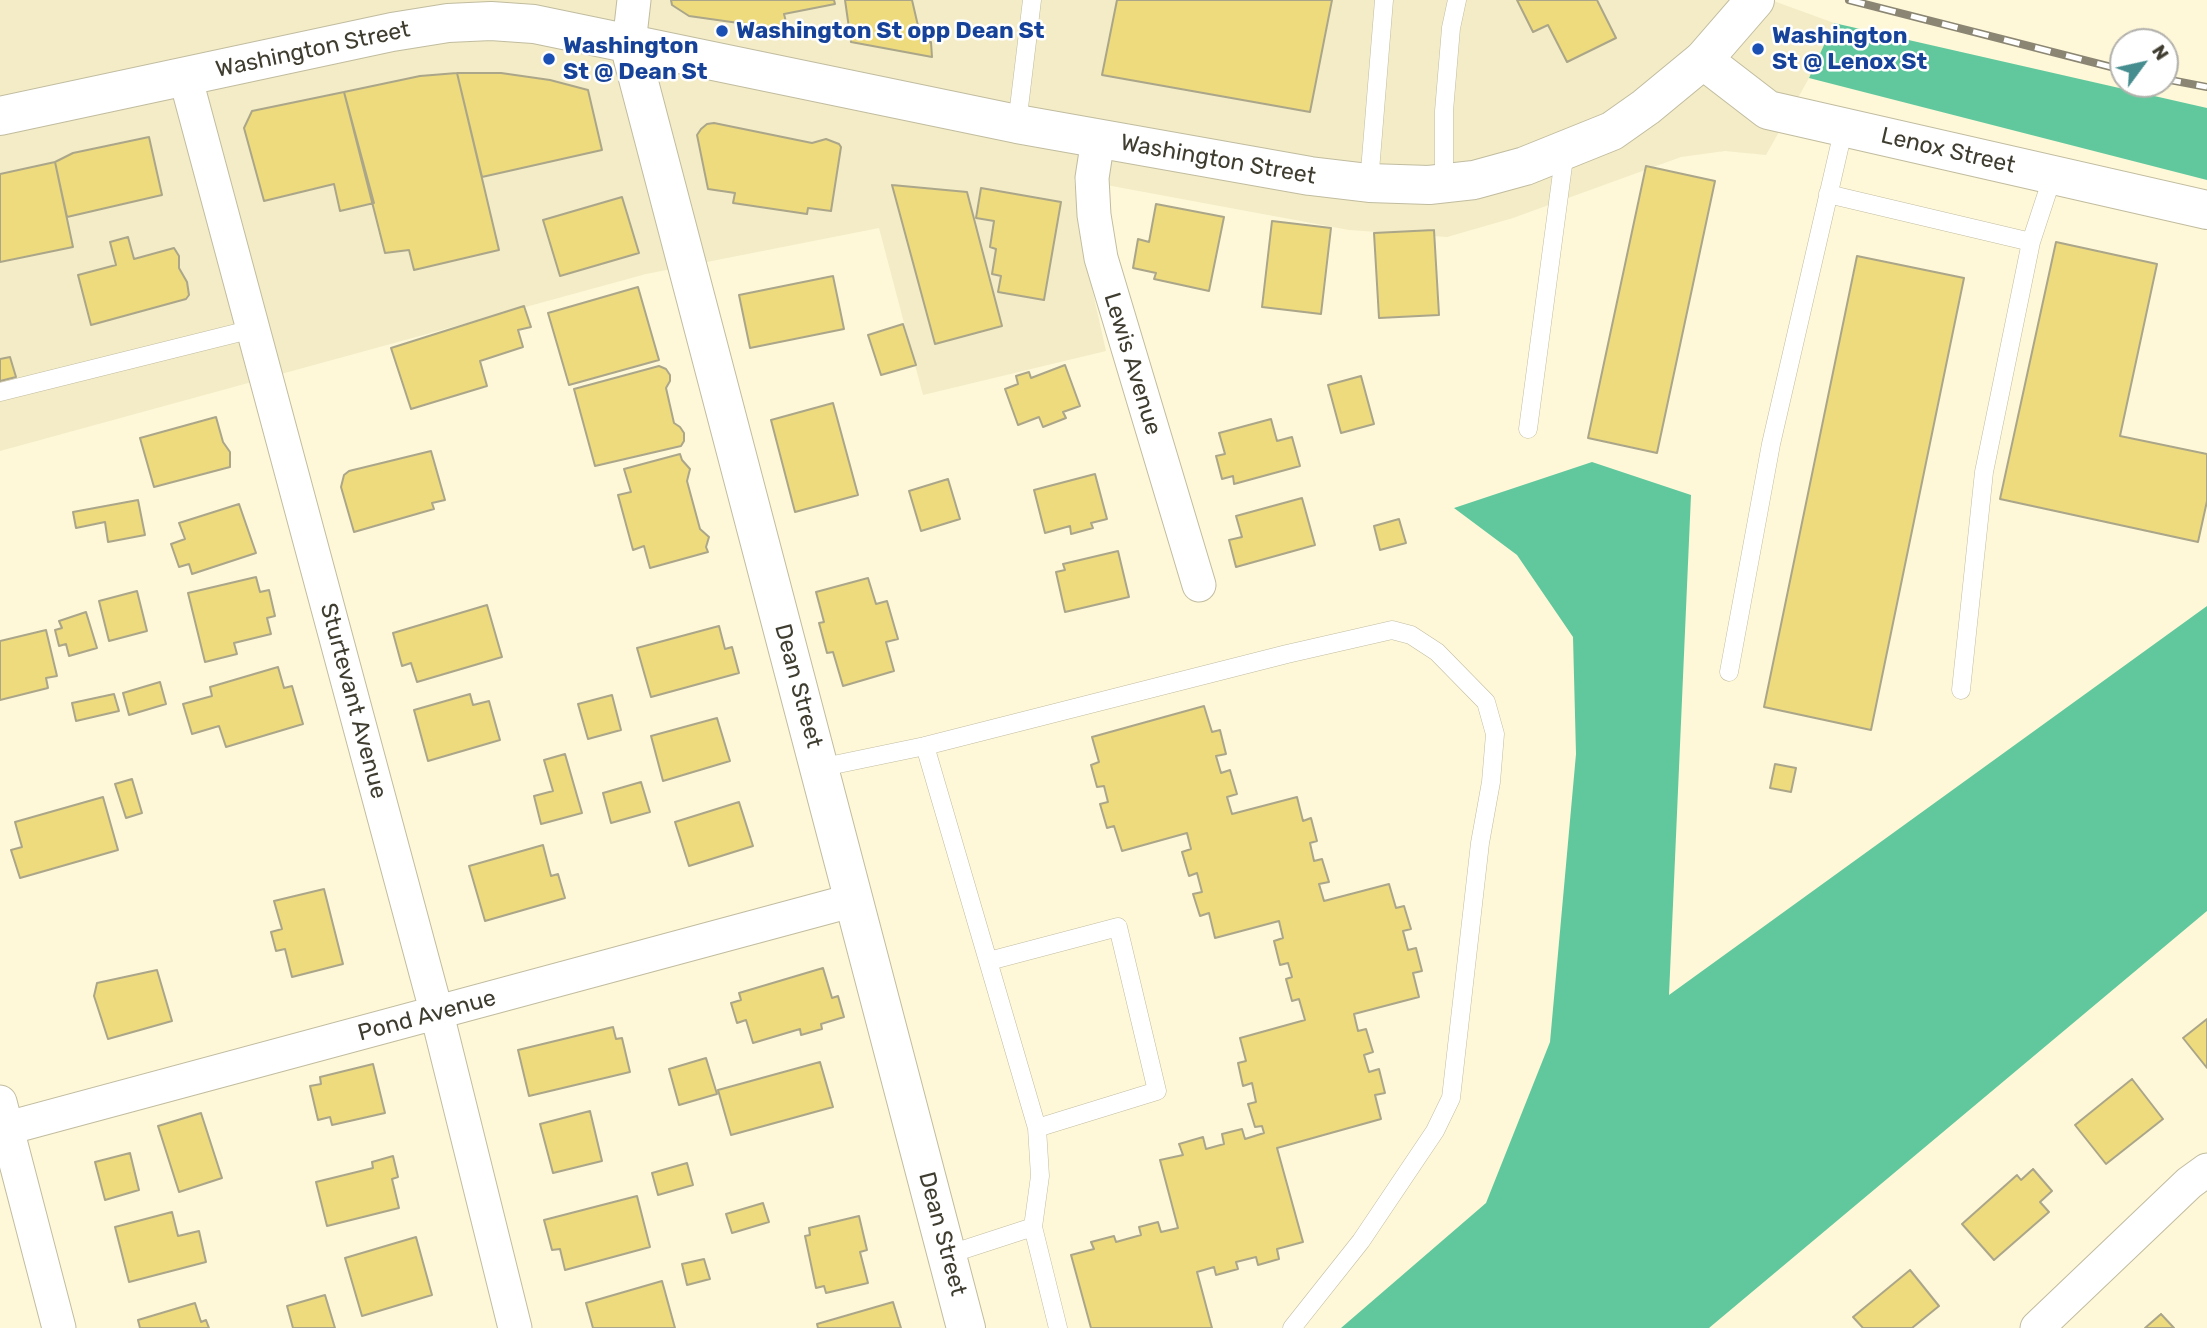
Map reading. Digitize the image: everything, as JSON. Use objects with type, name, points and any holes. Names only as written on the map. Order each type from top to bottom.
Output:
[{"type":"main road","name":"Washington Street","points":[[0,116],[392,32],[448,23],[491,21],[534,24],[1017,124],[1310,176],[1369,183],[1444,183],[1474,180],[1525,166],[1612,131],[1703,60],[1755,0]]},
{"type":"main road","name":"Dean Street","points":[[629,44],[966,1328]]},
{"type":"main road","name":"Lenox Street","points":[[1703,60],[1768,110],[2207,211]]},
{"type":"street","points":[[629,44],[634,0]]},
{"type":"street","name":"Sturtevant Avenue","points":[[185,76],[437,1014],[514,1328]]},
{"type":"street","name":"Lewis Avenue","points":[[1098,139],[1093,178],[1094,215],[1101,258],[1199,585]]},
{"type":"street","name":"Pond Avenue","points":[[2,1120],[437,1014],[854,900]]},
{"type":"street","points":[[2,1120],[59,1328]]},
{"type":"street","points":[[2037,1328],[2189,1183],[2207,1170]]},
{"type":"lane","points":[[1017,124],[1032,0]]},
{"type":"lane","points":[[1369,183],[1384,0]]},
{"type":"lane","points":[[1444,183],[1444,111],[1451,28],[1457,0]]},
{"type":"lane","points":[[1729,672],[1771,444],[1844,127]]},
{"type":"lane","points":[[1528,429],[1565,150]]},
{"type":"lane","points":[[1961,690],[1984,472],[2031,243],[2053,175]]},
{"type":"lane","points":[[1828,194],[2031,243]]},
{"type":"lane","points":[[0,392],[253,328]]},
{"type":"lane","points":[[819,768],[925,746],[1287,654],[1392,631],[1411,635],[1437,652],[1486,702],[1495,734],[1493,758],[1480,843],[1451,1098],[1435,1131],[1361,1241],[1292,1328]]},
{"type":"lane","points":[[925,746],[1037,1128],[1040,1176],[1033,1227],[1058,1328]]},
{"type":"lane","points":[[989,961],[1118,927],[1157,1091],[1037,1128]]},
{"type":"lane","points":[[947,1255],[1033,1227]]},
{"type":"shaded area","points":[[0,0],[1771,0],[1834,23],[1809,78],[1766,155],[1725,151],[1681,157],[1513,218],[1447,237],[1349,230],[1074,179],[1082,244],[1106,351],[923,395],[879,228],[646,274],[0,451]]},
{"type":"green space","points":[[1834,23],[2109,86],[2109,98],[2163,98],[2207,108],[2207,180],[1809,78]]},
{"type":"green space","points":[[1592,462],[1691,495],[1669,995],[2207,606],[2207,911],[1709,1328],[1341,1328],[1486,1203],[1550,1042],[1576,754],[1573,637],[1517,555],[1454,508]]},
{"type":"building","points":[[671,0],[834,0],[835,4],[784,14],[788,30],[689,16],[672,5]]},
{"type":"building","points":[[845,0],[912,0],[922,43],[931,42],[932,57],[851,42]]},
{"type":"building","points":[[1117,0],[1332,0],[1310,112],[1102,75]]},
{"type":"building","points":[[1517,0],[1597,0],[1616,38],[1567,62],[1548,25],[1533,32]]},
{"type":"building","points":[[457,73],[499,250],[414,270],[409,250],[385,253],[344,92],[420,76]]},
{"type":"building","points":[[457,73],[501,73],[550,80],[588,90],[602,150],[482,177]]},
{"type":"building","points":[[344,92],[374,203],[340,211],[334,184],[264,201],[244,128],[252,111]]},
{"type":"building","points":[[714,123],[812,143],[826,139],[839,144],[841,147],[831,211],[808,208],[807,214],[733,203],[735,193],[708,189],[697,135],[707,124]]},
{"type":"building","points":[[149,137],[162,195],[67,217],[55,162],[73,153]]},
{"type":"building","points":[[55,162],[73,247],[0,262],[0,174]]},
{"type":"building","points":[[1646,166],[1715,181],[1657,453],[1588,438]]},
{"type":"building","points":[[892,185],[967,192],[1002,326],[935,344]]},
{"type":"building","points":[[981,188],[1061,202],[1044,300],[998,292],[1001,276],[992,274],[996,249],[990,247],[994,221],[976,218]]},
{"type":"building","points":[[622,197],[639,253],[560,276],[543,220]]},
{"type":"building","points":[[1156,204],[1224,217],[1209,291],[1154,279],[1156,273],[1133,268],[1138,239],[1149,242]]},
{"type":"building","points":[[1272,221],[1331,228],[1321,314],[1262,307]]},
{"type":"building","points":[[1434,230],[1439,315],[1379,318],[1374,233]]},
{"type":"building","points":[[128,237],[134,259],[174,248],[179,256],[179,268],[187,282],[189,295],[186,299],[91,325],[78,275],[116,265],[110,242]]},
{"type":"building","points":[[2056,242],[2157,264],[2120,436],[2207,454],[2207,501],[2198,542],[2000,499]]},
{"type":"building","points":[[1857,256],[1964,278],[1871,730],[1764,707]]},
{"type":"building","points":[[833,276],[844,329],[750,348],[739,295]]},
{"type":"building","points":[[638,287],[659,360],[569,385],[548,313]]},
{"type":"building","points":[[524,306],[531,327],[518,330],[523,347],[480,361],[487,386],[411,409],[391,348]]},
{"type":"building","points":[[903,324],[916,365],[881,375],[868,335]]},
{"type":"building","points":[[10,357],[16,377],[0,381],[0,359]]},
{"type":"building","points":[[1065,365],[1080,406],[1063,412],[1066,418],[1043,427],[1039,417],[1018,425],[1005,389],[1018,384],[1016,376],[1029,372],[1031,378]]},
{"type":"building","points":[[659,366],[666,369],[670,375],[666,388],[674,423],[684,433],[681,446],[595,466],[574,389]]},
{"type":"building","points":[[1361,376],[1374,424],[1341,433],[1328,385]]},
{"type":"building","points":[[833,403],[858,495],[795,512],[771,420]]},
{"type":"building","points":[[216,417],[223,442],[230,452],[230,467],[154,487],[140,438]]},
{"type":"building","points":[[1271,419],[1277,441],[1292,437],[1300,466],[1234,484],[1233,476],[1222,479],[1216,456],[1225,454],[1219,433]]},
{"type":"building","points":[[431,451],[445,500],[432,503],[434,509],[354,532],[341,487],[344,475],[349,471]]},
{"type":"building","points":[[680,454],[690,469],[687,481],[700,529],[709,537],[706,547],[708,552],[650,568],[644,546],[633,550],[618,495],[631,492],[624,469]]},
{"type":"building","points":[[1095,474],[1107,519],[1091,523],[1093,528],[1071,534],[1070,526],[1045,533],[1034,490]]},
{"type":"building","points":[[948,479],[960,519],[921,531],[909,491]]},
{"type":"building","points":[[1302,498],[1315,545],[1236,567],[1229,540],[1242,537],[1236,516]]},
{"type":"building","points":[[138,500],[145,535],[108,542],[105,522],[76,528],[73,512]]},
{"type":"building","points":[[239,504],[256,553],[192,574],[189,564],[179,567],[171,544],[185,539],[179,523]]},
{"type":"building","points":[[1399,519],[1406,543],[1380,550],[1374,526]]},
{"type":"building","points":[[1118,551],[1129,597],[1065,612],[1056,572],[1065,570],[1063,564]]},
{"type":"building","points":[[256,577],[260,592],[269,590],[275,616],[267,618],[271,634],[234,643],[237,654],[205,662],[188,593]]},
{"type":"building","points":[[868,578],[876,604],[887,601],[898,639],[886,642],[894,671],[843,686],[833,652],[827,653],[819,623],[824,622],[816,592]]},
{"type":"building","points":[[137,591],[147,631],[109,641],[99,601]]},
{"type":"building","points":[[487,605],[502,657],[417,682],[411,663],[402,666],[393,633]]},
{"type":"building","points":[[86,612],[97,648],[69,656],[66,644],[59,646],[55,630],[62,628],[59,621]]},
{"type":"building","points":[[719,626],[725,649],[732,647],[739,673],[651,697],[637,648]]},
{"type":"building","points":[[46,630],[57,676],[46,678],[48,688],[0,700],[0,641]]},
{"type":"building","points":[[278,667],[284,688],[292,686],[303,724],[226,747],[219,726],[192,734],[183,704],[212,696],[210,687]]},
{"type":"building","points":[[160,682],[166,704],[129,715],[123,693]]},
{"type":"building","points":[[114,694],[119,711],[76,721],[72,703]]},
{"type":"building","points":[[470,694],[473,705],[489,701],[500,740],[428,761],[414,710]]},
{"type":"building","points":[[612,695],[621,730],[588,739],[578,704]]},
{"type":"building","points":[[1204,706],[1212,732],[1220,730],[1226,754],[1216,756],[1221,773],[1230,770],[1237,794],[1227,797],[1232,814],[1297,797],[1303,821],[1311,818],[1317,841],[1310,843],[1314,861],[1322,859],[1329,882],[1319,884],[1324,901],[1389,884],[1396,908],[1404,906],[1411,929],[1403,931],[1408,950],[1416,948],[1422,971],[1413,973],[1419,997],[1354,1014],[1358,1031],[1366,1029],[1373,1052],[1364,1055],[1369,1072],[1379,1069],[1385,1093],[1375,1095],[1381,1119],[1277,1148],[1303,1242],[1277,1249],[1279,1259],[1258,1265],[1256,1257],[1236,1262],[1238,1269],[1216,1275],[1214,1267],[1197,1272],[1212,1328],[1091,1328],[1071,1255],[1094,1249],[1091,1242],[1114,1236],[1116,1242],[1141,1235],[1139,1227],[1158,1222],[1161,1232],[1178,1228],[1160,1160],[1183,1155],[1179,1144],[1203,1137],[1206,1149],[1224,1144],[1222,1134],[1242,1129],[1245,1139],[1264,1133],[1262,1126],[1255,1127],[1248,1104],[1256,1102],[1252,1083],[1243,1086],[1238,1063],[1246,1061],[1240,1038],[1305,1020],[1299,999],[1292,1001],[1286,979],[1292,977],[1288,963],[1280,965],[1274,941],[1283,938],[1279,921],[1215,938],[1209,913],[1200,916],[1193,894],[1202,892],[1197,873],[1189,876],[1182,852],[1191,849],[1187,833],[1122,851],[1114,826],[1107,828],[1100,804],[1108,802],[1104,786],[1097,787],[1091,765],[1099,762],[1092,737]]},
{"type":"building","points":[[717,718],[730,761],[663,781],[651,736]]},
{"type":"building","points":[[565,754],[582,813],[541,824],[534,796],[553,791],[544,760]]},
{"type":"building","points":[[1775,764],[1796,768],[1791,792],[1770,788]]},
{"type":"building","points":[[132,779],[142,813],[126,818],[115,784]]},
{"type":"building","points":[[641,782],[650,812],[611,823],[603,793]]},
{"type":"building","points":[[103,797],[118,850],[20,878],[11,850],[22,847],[15,822]]},
{"type":"building","points":[[739,802],[753,846],[689,866],[675,822]]},
{"type":"building","points":[[543,845],[551,876],[558,874],[565,898],[485,921],[469,866]]},
{"type":"building","points":[[324,889],[343,964],[292,977],[285,949],[276,951],[271,932],[282,929],[274,901]]},
{"type":"building","points":[[823,968],[832,998],[838,996],[844,1017],[821,1024],[822,1029],[801,1035],[800,1029],[753,1043],[746,1020],[737,1023],[731,1003],[741,1000],[739,993]]},
{"type":"building","points":[[157,970],[172,1021],[108,1039],[94,996],[97,983]]},
{"type":"building","points":[[2207,1019],[2207,1068],[2183,1038]]},
{"type":"building","points":[[613,1027],[616,1039],[622,1038],[630,1072],[529,1096],[518,1050]]},
{"type":"building","points":[[706,1058],[717,1094],[679,1105],[669,1069]]},
{"type":"building","points":[[820,1062],[833,1107],[731,1135],[718,1090]]},
{"type":"building","points":[[373,1064],[385,1113],[332,1125],[330,1117],[318,1120],[310,1086],[321,1084],[320,1077]]},
{"type":"building","points":[[2132,1079],[2163,1119],[2106,1164],[2075,1125]]},
{"type":"building","points":[[590,1111],[602,1161],[553,1173],[540,1124]]},
{"type":"building","points":[[201,1113],[222,1178],[179,1192],[158,1126]]},
{"type":"building","points":[[130,1153],[139,1190],[105,1200],[95,1162]]},
{"type":"building","points":[[393,1156],[398,1177],[392,1179],[399,1208],[327,1226],[316,1182],[373,1168],[372,1162]]},
{"type":"building","points":[[687,1163],[693,1185],[658,1195],[652,1173]]},
{"type":"building","points":[[2033,1169],[2052,1191],[2040,1202],[2049,1212],[1994,1260],[1962,1224],[2017,1175],[2021,1180]]},
{"type":"building","points":[[637,1196],[650,1247],[565,1270],[560,1249],[552,1250],[544,1220]]},
{"type":"building","points":[[763,1203],[769,1222],[732,1233],[726,1214]]},
{"type":"building","points":[[172,1212],[178,1236],[199,1231],[206,1262],[129,1282],[115,1227]]},
{"type":"building","points":[[859,1216],[867,1250],[860,1252],[868,1283],[826,1293],[824,1286],[816,1288],[805,1236],[810,1235],[809,1228]]},
{"type":"building","points":[[416,1237],[432,1295],[362,1316],[345,1258]]},
{"type":"building","points":[[704,1259],[710,1279],[687,1285],[682,1264]]},
{"type":"building","points":[[1910,1270],[1939,1306],[1912,1328],[1863,1328],[1853,1317]]},
{"type":"building","points":[[662,1281],[675,1328],[593,1328],[586,1303]]},
{"type":"building","points":[[325,1295],[335,1328],[293,1328],[287,1306]]},
{"type":"building","points":[[893,1302],[901,1328],[818,1328],[817,1324]]},
{"type":"building","points":[[195,1303],[201,1322],[206,1320],[209,1328],[140,1328],[138,1320]]},
{"type":"building","points":[[2161,1314],[2174,1328],[2145,1328]]},
{"type":"railway","points":[[1849,0],[2109,66]]},
{"type":"railway","points":[[2179,82],[2207,87]]},
{"type":"place","name":"Washington St opp Dean St","points":[[722,31]]},
{"type":"place","name":"Washington St @ Lenox St","points":[[1758,49]]},
{"type":"place","name":"Washington St @ Dean St","points":[[549,59]]}]
